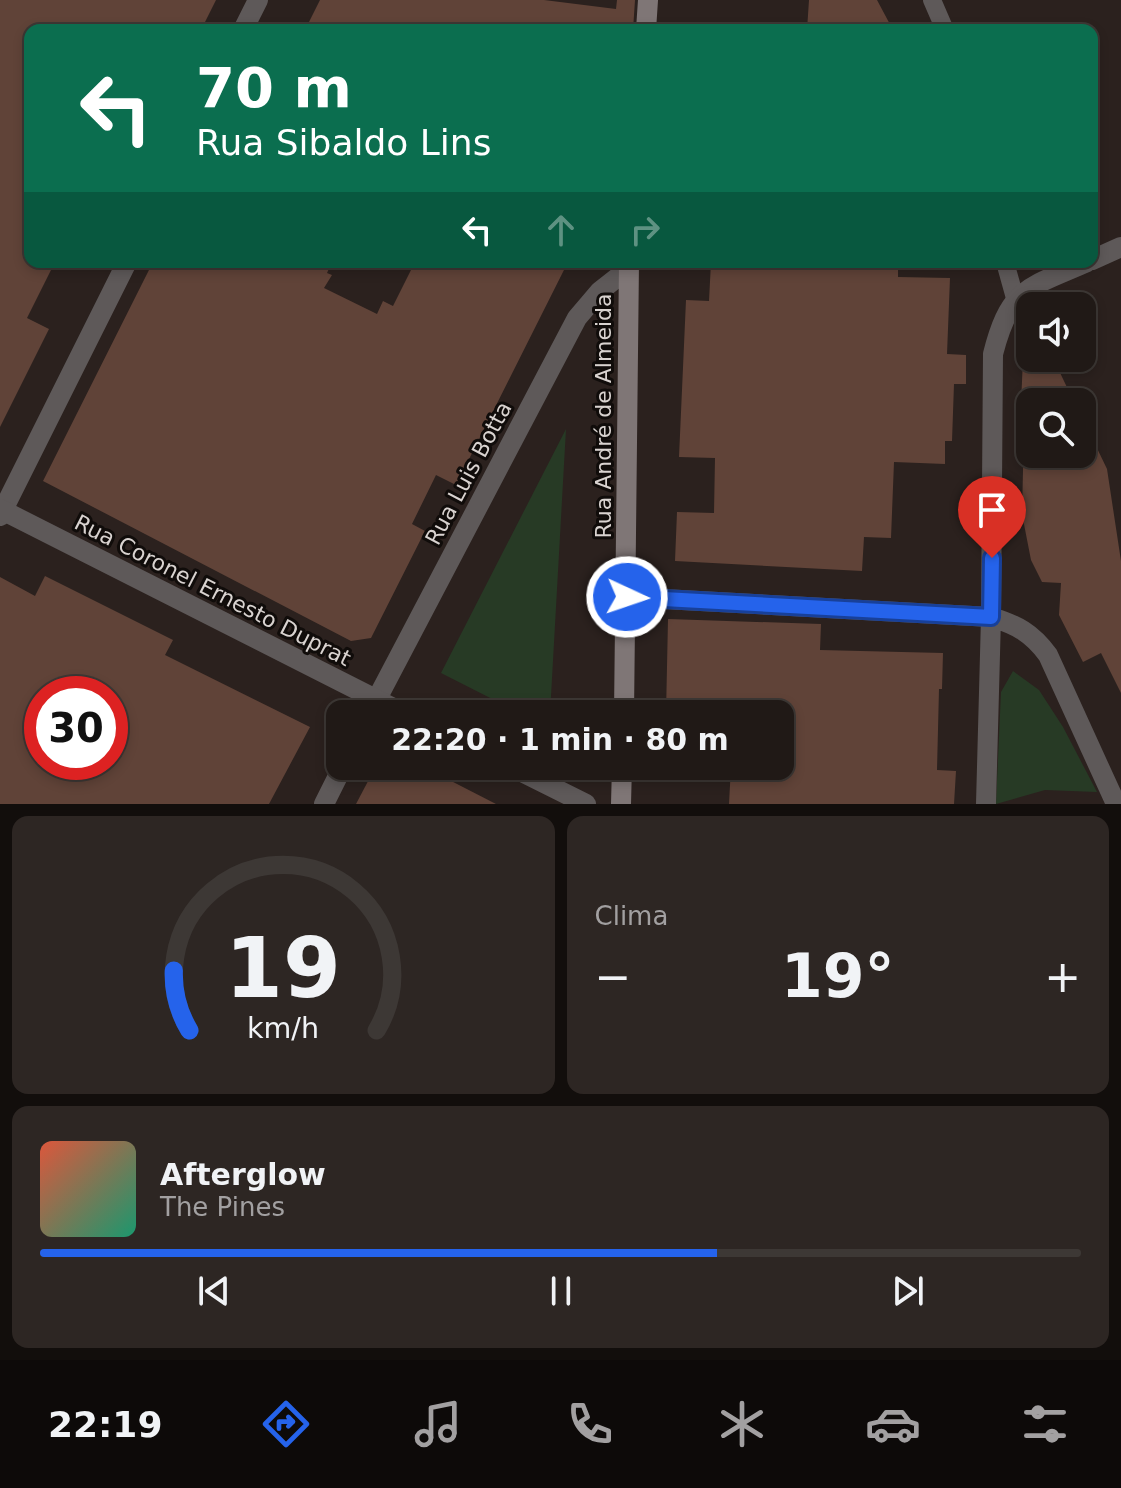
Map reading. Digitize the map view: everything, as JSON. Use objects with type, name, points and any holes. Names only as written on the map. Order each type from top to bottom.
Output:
[{"type":"main road","points":[[646,24],[648,0]]},
{"type":"main road","name":"Rua André de Almeida","points":[[624,700],[628,268]]},
{"type":"main road","points":[[621,804],[622,780]]},
{"type":"street","points":[[246,24],[258,0]]},
{"type":"street","points":[[1098,257],[1121,247]]},
{"type":"street","points":[[1,512],[124,268]]},
{"type":"street","name":"Rua Luis Botta","points":[[377,700],[577,318],[626,268]]},
{"type":"street","points":[[986,804],[993,354],[1001,323],[1015,298],[1039,283],[1074,268]]},
{"type":"street","name":"Rua Coronel Ernesto Duprat","points":[[1,512],[360,700]]},
{"type":"street","points":[[627,597],[991,617],[1014,624],[1033,636],[1048,655],[1116,804]]},
{"type":"street","points":[[324,804],[336,780]]},
{"type":"street","points":[[538,780],[586,804]]},
{"type":"lane","points":[[932,0],[942,24]]},
{"type":"lane","points":[[1007,268],[1015,298]]},
{"type":"green space","points":[[566,429],[551,700],[494,700],[441,673]]},
{"type":"green space","points":[[1013,671],[1039,690],[1063,727],[1097,792],[1045,790],[996,804],[1001,692]]},
{"type":"building","points":[[0,0],[216,0],[204,24],[24,24],[24,268],[52,268],[27,318],[49,329],[0,427]]},
{"type":"building","points":[[320,0],[544,0],[616,9],[617,0],[635,0],[633,24],[308,24]]},
{"type":"building","points":[[809,0],[877,0],[890,24],[807,24]]},
{"type":"building","points":[[150,268],[329,268],[327,273],[332,275],[324,288],[377,314],[383,301],[393,306],[412,268],[565,268],[456,485],[436,475],[412,524],[425,531],[371,638],[351,641],[43,481]]},
{"type":"building","points":[[711,268],[898,268],[898,277],[950,278],[947,354],[966,355],[966,384],[954,384],[952,441],[945,441],[945,464],[894,462],[891,538],[864,537],[862,571],[675,561],[677,512],[714,513],[715,458],[679,457],[686,300],[709,301]]},
{"type":"building","points":[[1022,372],[1060,372],[1067,388],[1022,388]]},
{"type":"building","points":[[1096,446],[1107,469],[1121,561],[1121,693],[1101,653],[1083,662],[1059,615],[1061,583],[1042,582],[1031,560],[1022,514],[1023,468],[1096,468]]},
{"type":"building","points":[[45,576],[173,640],[165,655],[310,727],[269,804],[0,804],[0,577],[35,596]]},
{"type":"building","points":[[668,619],[821,624],[820,650],[943,653],[937,770],[956,771],[954,804],[729,804],[730,780],[794,780],[794,700],[666,700]]},
{"type":"building","points":[[369,780],[449,780],[496,804],[356,804]]},
{"type":"route","points":[[627,597],[991,617],[992,558]]}]
